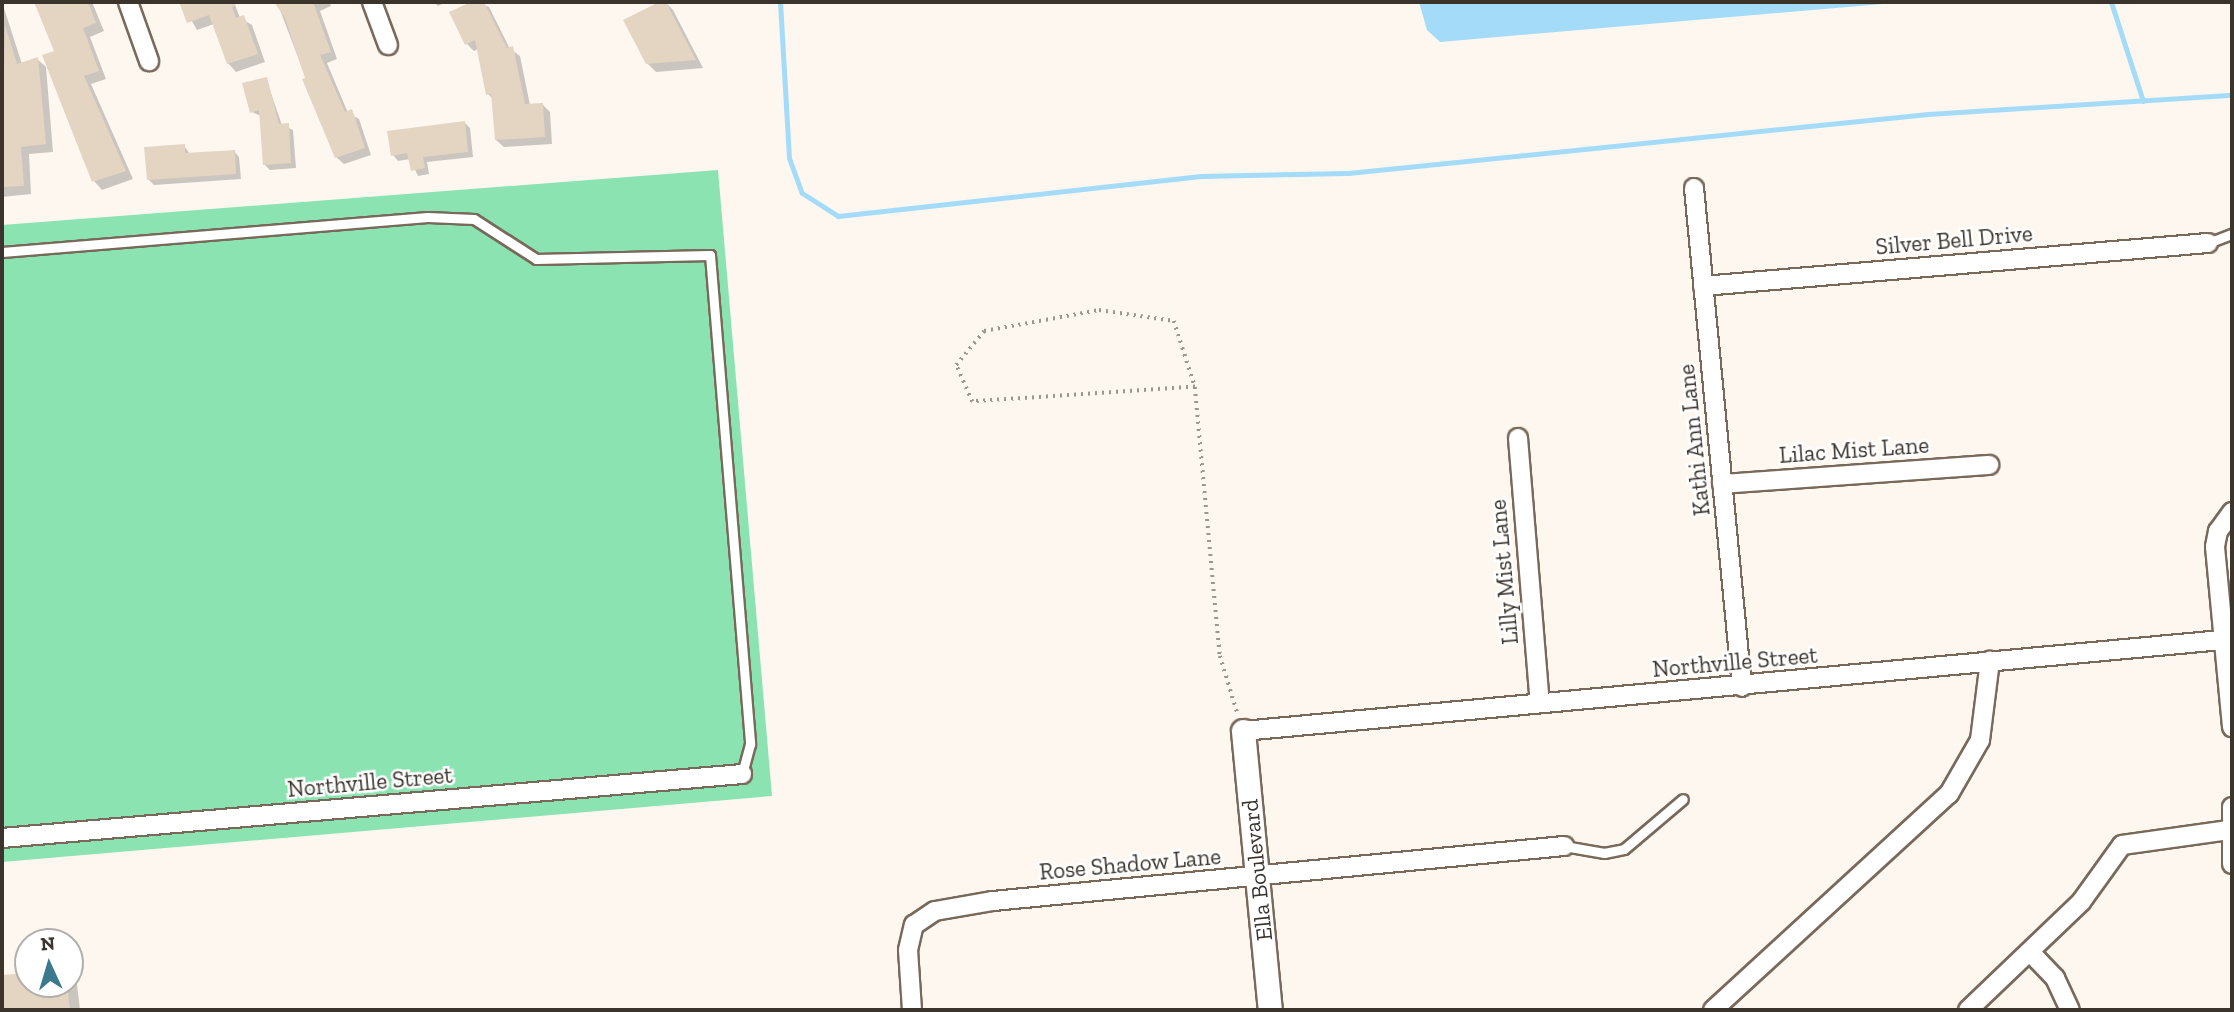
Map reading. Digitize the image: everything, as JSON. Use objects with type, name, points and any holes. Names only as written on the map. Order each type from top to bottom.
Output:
[{"type":"street","points":[[128,2],[149,61]]},
{"type":"street","points":[[372,2],[388,45]]},
{"type":"street","name":"Kathi Ann Lane","points":[[1694,188],[1742,687]]},
{"type":"street","name":"Silver Bell Drive","points":[[1703,286],[2208,243]]},
{"type":"street","name":"Lilly Mist Lane","points":[[1518,438],[1540,703]]},
{"type":"street","name":"Lilac Mist Lane","points":[[1723,484],[1989,465]]},
{"type":"street","points":[[2232,512],[2218,531],[2215,547],[2228,639],[2232,727]]},
{"type":"street","name":"Northville Street","points":[[1242,731],[1742,687],[2228,639]]},
{"type":"street","points":[[1713,1010],[1949,794],[1980,740],[1990,661]]},
{"type":"street","name":"Ella Boulevard","points":[[1242,731],[1270,1010]]},
{"type":"street","name":"Northville Street","points":[[2,838],[742,774]]},
{"type":"street","points":[[2232,807],[2229,831],[2232,864]]},
{"type":"street","points":[[1968,1010],[2081,902],[2122,845],[2229,831]]},
{"type":"street","name":"Rose Shadow Lane","points":[[912,1010],[908,950],[914,925],[935,911],[956,906],[1564,846]]},
{"type":"street","points":[[2030,952],[2055,978],[2070,1010]]},
{"type":"lane","points":[[2,252],[428,217],[474,219],[536,259],[710,255],[750,744],[742,774]]},
{"type":"lane","points":[[2208,243],[2232,234]]},
{"type":"lane","points":[[1564,846],[1604,853],[1624,849],[1683,799]]},
{"type":"path","points":[[1195,387],[972,402],[956,365],[984,331],[1100,310],[1174,321],[1195,387],[1220,656],[1242,731]]},
{"type":"green space","points":[[718,170],[772,796],[2,862],[2,225]]},
{"type":"water","points":[[1419,2],[1906,2],[1440,42],[1427,30]]},
{"type":"building","points":[[34,2],[88,2],[96,23],[83,28],[99,71],[84,76],[126,171],[92,182],[42,55],[54,51]]},
{"type":"building","points":[[179,2],[240,2],[232,7],[236,18],[244,15],[258,54],[227,64],[209,15],[187,23]]},
{"type":"building","points":[[274,2],[313,2],[331,52],[320,55],[345,112],[352,109],[365,148],[335,158],[302,79],[305,78],[285,18]]},
{"type":"building","points":[[471,2],[484,2],[507,48],[513,46],[525,104],[543,103],[545,137],[495,140],[491,94],[486,95],[475,40],[465,45],[449,12]]},
{"type":"building","points":[[659,2],[666,2],[696,60],[646,64],[623,20]]},
{"type":"building","points":[[5,25],[17,64],[38,57],[46,144],[21,147],[24,186],[2,187]]},
{"type":"building","points":[[267,77],[279,124],[289,123],[291,163],[263,165],[259,110],[250,113],[242,83]]},
{"type":"building","points":[[465,121],[468,152],[423,157],[425,168],[411,171],[407,153],[391,156],[387,131]]},
{"type":"building","points":[[185,144],[185,153],[235,150],[236,174],[147,180],[144,147]]},
{"type":"building","points":[[14,974],[14,998],[69,998],[70,1010],[2,1010],[2,975]]},
{"type":"waterway","points":[[780,2],[789,158],[802,193],[838,216],[1201,176],[1348,173],[1928,114],[2232,95]]},
{"type":"waterway","points":[[2111,2],[2143,101]]}]
